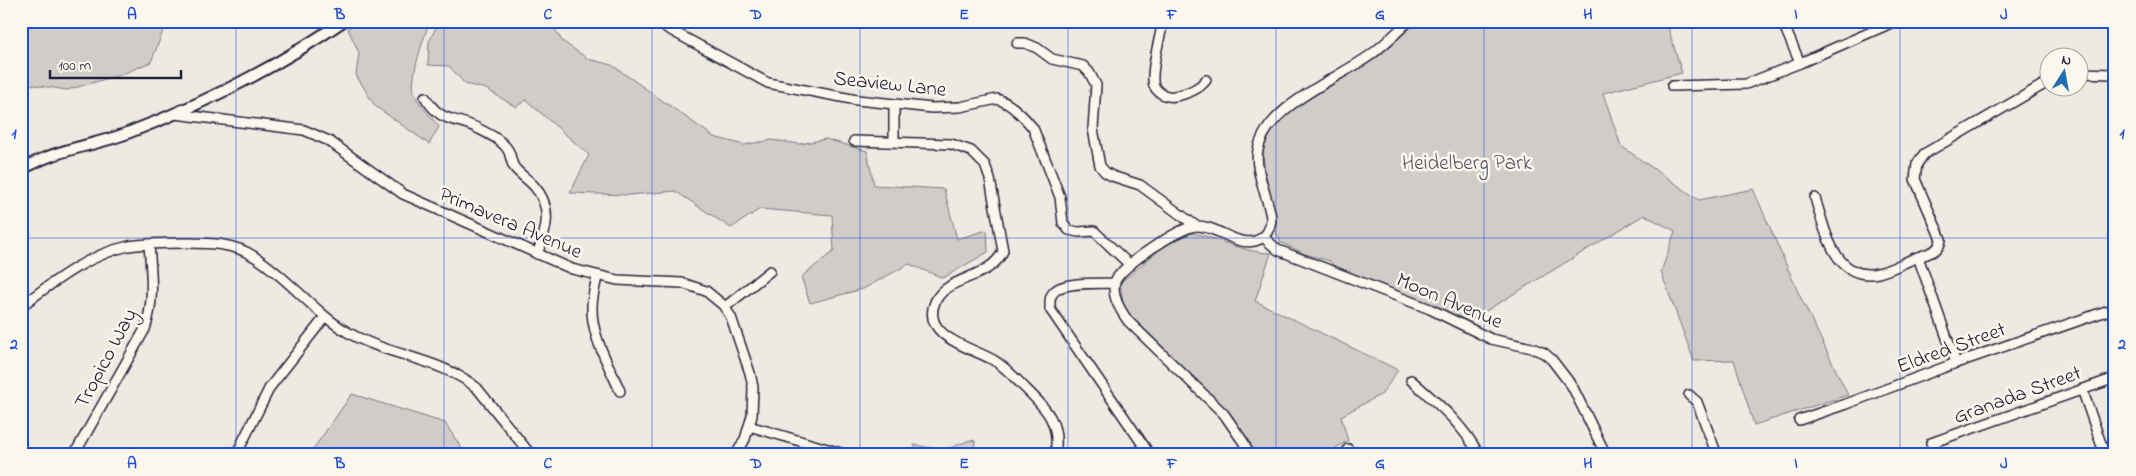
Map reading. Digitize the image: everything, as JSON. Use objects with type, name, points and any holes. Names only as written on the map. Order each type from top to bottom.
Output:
[{"type":"street","points":[[21,170],[54,153],[122,135],[238,85],[318,38],[343,21]]},
{"type":"street","name":"Seaview Lane","points":[[654,21],[768,83],[857,100],[894,104],[950,107],[997,99],[1002,101],[1026,119],[1033,128],[1060,197],[1063,223],[1069,230],[1078,232],[1094,231],[1130,265]]},
{"type":"street","points":[[1163,21],[1153,79],[1157,90],[1166,96],[1173,97],[1201,87],[1206,80]]},
{"type":"street","points":[[1017,43],[1025,43],[1037,48],[1052,59],[1083,66],[1094,79],[1096,85],[1093,129],[1100,166],[1104,172],[1140,185],[1196,226],[1250,242],[1263,237],[1271,224],[1257,152],[1262,137],[1273,123],[1295,102],[1372,54],[1409,21]]},
{"type":"street","points":[[1782,21],[1800,63]]},
{"type":"street","points":[[1672,86],[1746,84],[1800,63],[1896,21]]},
{"type":"street","points":[[2088,73],[2115,74]]},
{"type":"street","points":[[1815,198],[1833,250],[1843,264],[1850,269],[1858,272],[1876,273],[1935,251],[1940,244],[1940,236],[1916,179],[1916,164],[1926,153],[2038,88]]},
{"type":"street","points":[[425,97],[430,105],[443,117],[478,128],[498,140],[509,152],[516,169],[536,188],[546,206],[547,217],[545,236],[537,254]]},
{"type":"street","points":[[894,104],[894,142]]},
{"type":"street","name":"Primavera Avenue","points":[[173,113],[288,127],[318,135],[403,194],[572,269],[617,280],[682,282],[706,291],[725,307],[735,327],[750,373],[753,402],[749,426],[736,455]]},
{"type":"street","points":[[854,141],[961,146],[971,151],[985,165],[990,178],[1003,251],[994,265],[948,288],[939,295],[933,308],[934,322],[938,330],[949,339],[998,363],[1040,403],[1051,416],[1055,428],[1057,442],[1055,455]]},
{"type":"street","points":[[1196,226],[1182,231],[1119,274],[1114,283],[1115,294],[1119,308],[1128,321],[1224,414],[1244,443],[1249,455]]},
{"type":"street","name":"Moon Avenue","points":[[1263,237],[1278,250],[1430,309],[1491,338],[1532,348],[1544,353],[1552,360],[1572,386],[1606,455]]},
{"type":"street","points":[[21,306],[81,264],[114,250],[150,244],[217,243],[242,250],[263,262],[325,316],[364,341],[447,370],[467,380],[477,388],[531,455]]},
{"type":"street","name":"Tropico Way","points":[[74,455],[144,329],[149,316],[152,288],[150,244]]},
{"type":"street","points":[[1918,257],[1956,364]]},
{"type":"street","points":[[725,307],[770,271]]},
{"type":"street","points":[[597,276],[592,307],[593,322],[620,392]]},
{"type":"street","points":[[1114,283],[1069,285],[1056,290],[1049,299],[1050,309],[1146,449]]},
{"type":"street","name":"Eldred Street","points":[[1799,420],[2115,308]]},
{"type":"street","points":[[236,455],[270,387],[325,316]]},
{"type":"street","name":"Granada Street","points":[[1931,443],[2115,378]]},
{"type":"street","points":[[1411,380],[1452,416],[1463,429],[1479,455]]},
{"type":"street","points":[[2082,389],[2105,455]]},
{"type":"street","points":[[1690,395],[1697,402],[1717,455]]},
{"type":"street","points":[[749,426],[841,453]]},
{"type":"green space","points":[[21,21],[167,21],[151,62],[120,75],[67,90],[21,83]]},
{"type":"green space","points":[[355,21],[430,21],[418,56],[413,85],[418,100],[439,127],[429,144],[375,106],[356,75],[359,53],[348,29]]},
{"type":"green space","points":[[439,21],[550,21],[562,41],[588,59],[612,65],[714,137],[744,145],[772,140],[800,144],[826,139],[867,151],[874,185],[944,189],[957,239],[987,230],[988,252],[943,278],[909,264],[863,289],[810,303],[801,277],[834,251],[832,215],[760,209],[731,228],[675,191],[628,195],[570,193],[589,155],[526,100],[516,107],[486,89],[465,84],[449,66],[428,65],[429,42]]},
{"type":"green space","name":"Heidelberg Park","points":[[1417,21],[1666,21],[1682,73],[1603,93],[1621,146],[1699,200],[1753,189],[1799,294],[1848,395],[1754,425],[1734,360],[1694,361],[1661,272],[1675,231],[1644,215],[1466,323],[1428,303],[1334,267],[1330,261],[1305,254],[1280,242],[1276,234],[1274,212],[1264,165],[1263,154],[1266,140],[1279,123],[1299,105],[1374,60]]},
{"type":"green space","points":[[1192,233],[1251,251],[1271,253],[1255,301],[1398,370],[1382,394],[1341,416],[1348,441],[1327,453],[1328,455],[1254,455],[1248,440],[1206,389],[1124,309],[1120,283],[1165,245]]},
{"type":"green space","points":[[352,394],[445,423],[466,455],[309,455]]},
{"type":"green space","points":[[970,440],[975,441],[974,455],[917,455],[914,445],[945,450]]}]
